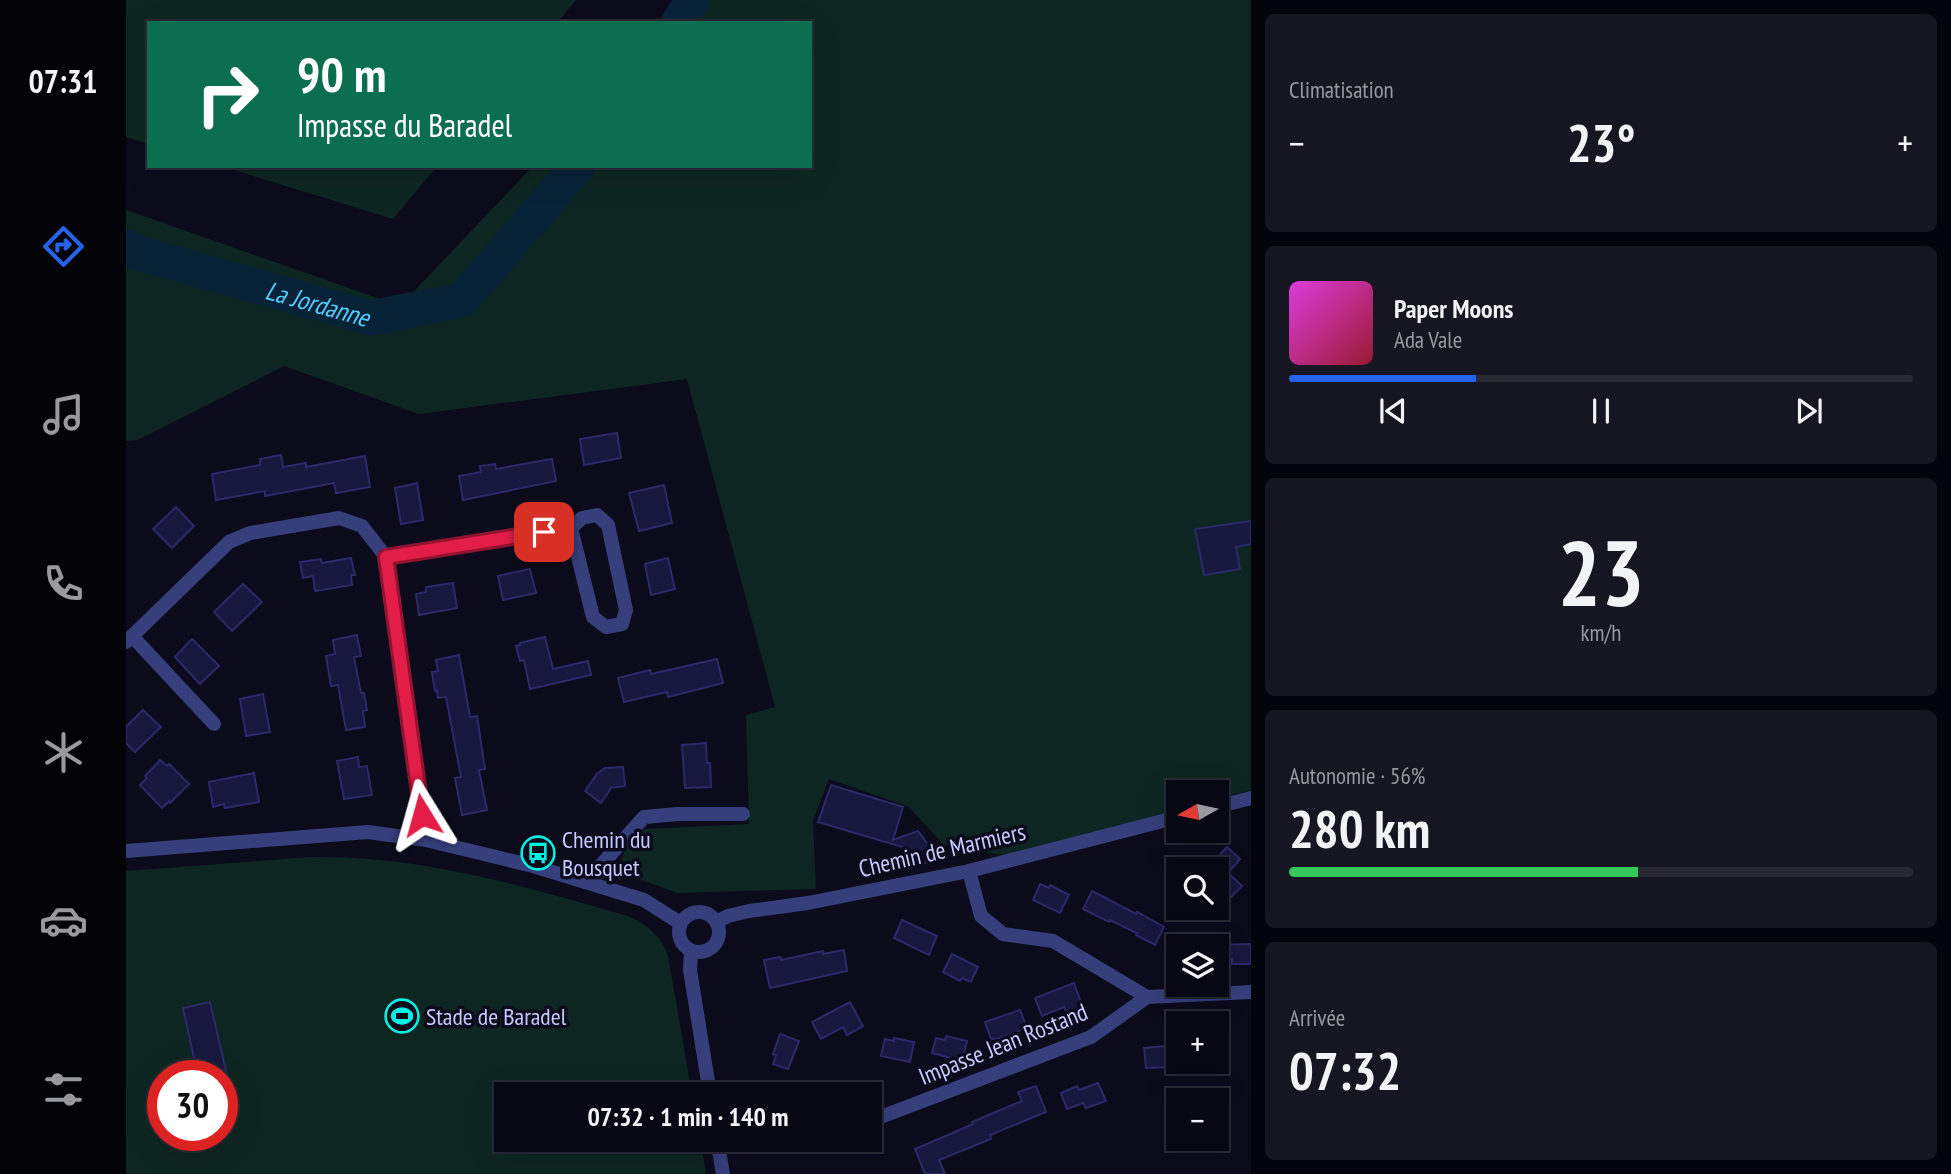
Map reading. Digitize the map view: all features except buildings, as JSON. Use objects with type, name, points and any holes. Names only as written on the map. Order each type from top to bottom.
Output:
[{"type":"street","points":[[386,557],[571,528],[582,518],[597,515],[608,525],[626,610],[622,624],[606,627],[593,617],[571,528]]},
{"type":"street","points":[[214,724],[129,639],[229,541],[250,533],[339,518],[362,526],[386,557],[426,840]]},
{"type":"street","points":[[1229,804],[1251,798]]},
{"type":"street","points":[[586,882],[644,817],[743,814]]},
{"type":"street","name":"Chemin de Marmiers","points":[[716,922],[748,911],[808,903],[969,870],[1166,820]]},
{"type":"street","points":[[126,851],[368,832],[426,840],[533,866],[644,900],[680,923]]},
{"type":"street","points":[[969,870],[981,916],[1003,934],[1053,941],[1147,997],[1251,992]]},
{"type":"street","points":[[691,913],[705,913],[716,922],[719,929],[716,943],[705,951],[691,951],[684,946],[678,931],[680,923],[691,913]]},
{"type":"street","points":[[691,951],[691,979],[708,1082]]},
{"type":"street","name":"Impasse Jean Rostand","points":[[882,1116],[1091,1037],[1147,997]]},
{"type":"street","points":[[719,1152],[723,1174]]},
{"type":"green space","points":[[126,0],[576,0],[559,21],[147,21],[147,143],[126,137]]},
{"type":"green space","points":[[691,0],[1251,0],[1251,790],[1229,796],[1229,780],[1166,780],[1166,813],[1013,857],[944,845],[909,807],[829,779],[813,821],[816,889],[677,893],[618,871],[626,847],[644,829],[749,824],[746,715],[775,707],[687,379],[419,414],[284,366],[138,440],[126,441],[126,210],[400,306],[531,168],[812,168],[812,21],[671,21]]},
{"type":"green space","points":[[227,168],[435,168],[393,219]]},
{"type":"green space","name":"Stade de Baradel","points":[[311,857],[392,861],[432,867],[511,884],[628,916],[647,927],[657,937],[668,956],[690,1082],[494,1082],[494,1152],[702,1152],[706,1174],[126,1174],[126,871]]},
{"type":"waterway","name":"La Jordanne","points":[[679,21],[693,0]]},
{"type":"waterway","name":"La Jordanne","points":[[126,247],[138,253],[371,318],[462,300],[576,168]]},
{"type":"place","name":"Chemin du Bousquet","points":[[538,853]]},
{"type":"place","name":"Stade de Baradel","points":[[402,1016]]},
{"type":"route","points":[[422,815],[386,557],[544,532]]}]
